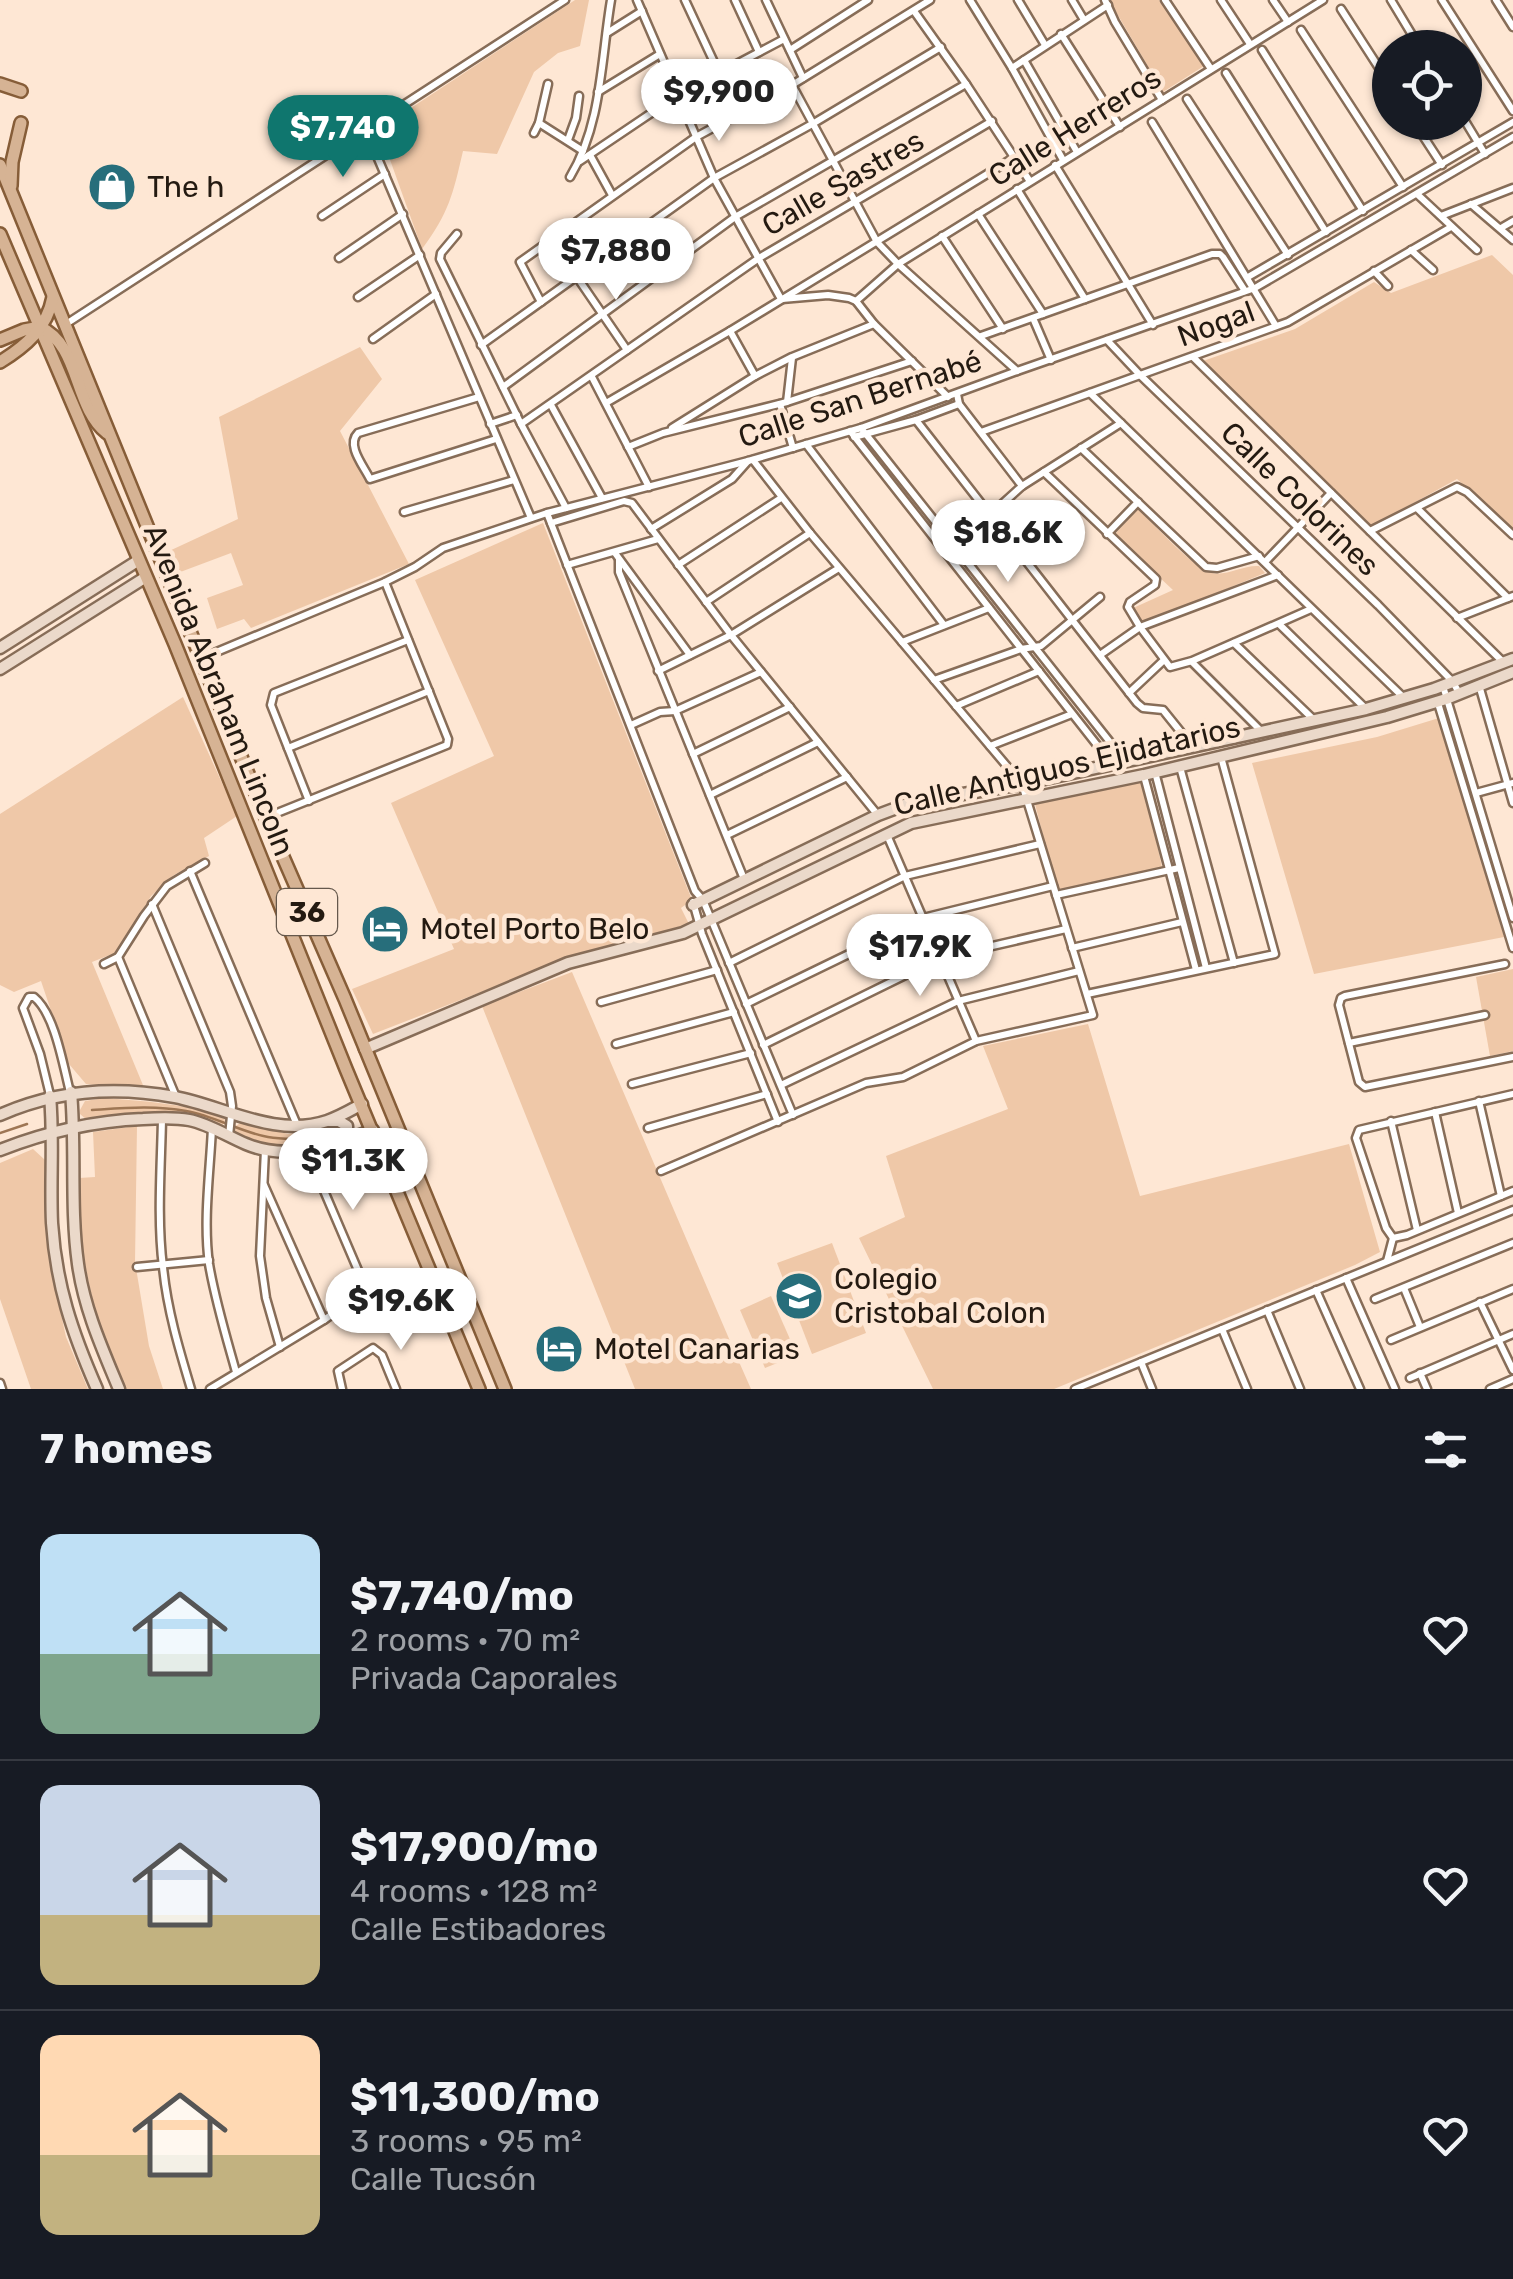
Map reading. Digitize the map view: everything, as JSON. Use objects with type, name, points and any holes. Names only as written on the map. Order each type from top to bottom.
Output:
[{"type":"main road","points":[[0,84],[21,91]]},
{"type":"main road","points":[[10,191],[21,123]]},
{"type":"main road","name":"36","points":[[0,165],[266,818],[505,1389]]},
{"type":"main road","name":"Avenida Abraham Lincoln","points":[[0,234],[154,596],[479,1389]]},
{"type":"main road","points":[[0,362],[19,350],[40,328],[49,316],[52,297]]},
{"type":"main road","points":[[0,340],[24,330],[40,328],[51,333],[60,342],[91,414],[110,436]]},
{"type":"main road","points":[[154,596],[172,587]]},
{"type":"street","points":[[65,325],[565,0]]},
{"type":"street","points":[[587,153],[610,0]]},
{"type":"street","points":[[636,0],[714,178],[781,299]]},
{"type":"street","points":[[685,0],[719,73]]},
{"type":"street","points":[[735,0],[759,52]]},
{"type":"street","points":[[790,50],[868,0]]},
{"type":"street","points":[[541,302],[520,262],[696,138],[792,85],[930,0]]},
{"type":"street","points":[[970,0],[1063,160]]},
{"type":"street","points":[[1018,0],[1045,45]]},
{"type":"street","points":[[1072,0],[1084,20]]},
{"type":"street","points":[[1165,0],[1211,69]]},
{"type":"street","points":[[1221,0],[1250,44]]},
{"type":"street","points":[[1273,0],[1288,22]]},
{"type":"street","name":"Calle Herreros","points":[[856,301],[898,264],[1323,0]]},
{"type":"street","points":[[1391,0],[1409,30]]},
{"type":"street","points":[[1442,0],[1513,112]]},
{"type":"street","points":[[1496,0],[1513,27]]},
{"type":"street","points":[[770,2],[803,78]]},
{"type":"street","points":[[1012,68],[1106,3],[1162,100]]},
{"type":"street","points":[[1341,10],[1372,57]]},
{"type":"street","points":[[914,11],[1029,180]]},
{"type":"street","points":[[607,33],[642,12]]},
{"type":"street","points":[[1301,30],[1403,187]]},
{"type":"street","points":[[1061,34],[1120,127]]},
{"type":"street","points":[[570,177],[587,153],[678,95],[784,38]]},
{"type":"street","points":[[482,345],[714,178],[940,47]]},
{"type":"street","points":[[1262,50],[1363,211]]},
{"type":"street","points":[[598,92],[660,54]]},
{"type":"street","points":[[1024,60],[1077,152]]},
{"type":"street","points":[[1226,73],[1326,232]]},
{"type":"street","points":[[534,133],[548,84]]},
{"type":"street","points":[[503,387],[734,217],[966,84]]},
{"type":"street","points":[[792,85],[877,242],[1017,371]]},
{"type":"street","points":[[568,140],[579,96]]},
{"type":"street","points":[[1187,99],[1288,255]]},
{"type":"street","name":"Calle Sastres","points":[[521,424],[759,258],[992,122]]},
{"type":"street","points":[[1152,122],[1277,326]]},
{"type":"street","points":[[1248,277],[1513,122]]},
{"type":"street","points":[[539,123],[587,153],[612,195]]},
{"type":"street","points":[[365,128],[531,518]]},
{"type":"street","name":"Calle San Bernabé","points":[[863,431],[1017,371],[1255,288],[1513,136]]},
{"type":"street","points":[[1426,140],[1442,165]]},
{"type":"street","points":[[1476,140],[1485,154]]},
{"type":"street","points":[[606,403],[1014,158]]},
{"type":"street","points":[[1055,165],[1154,325]]},
{"type":"street","points":[[322,216],[385,174]]},
{"type":"street","points":[[1017,188],[1085,299]]},
{"type":"street","points":[[1440,216],[1513,188]]},
{"type":"street","points":[[1417,194],[1477,250]]},
{"type":"street","points":[[1470,204],[1513,240]]},
{"type":"street","points":[[339,258],[403,214]]},
{"type":"street","points":[[978,214],[1043,314]]},
{"type":"street","points":[[1501,228],[1513,221]]},
{"type":"street","name":"Nogal","points":[[980,432],[1299,317],[1451,227]]},
{"type":"street","points":[[457,234],[440,259],[566,508]]},
{"type":"street","points":[[942,236],[1002,329]]},
{"type":"street","points":[[1411,250],[1433,270]]},
{"type":"street","points":[[980,336],[1212,254],[1223,257],[1245,292]]},
{"type":"street","points":[[358,297],[420,255]]},
{"type":"street","points":[[1374,271],[1388,286]]},
{"type":"street","points":[[576,277],[627,350]]},
{"type":"street","points":[[374,339],[436,294]]},
{"type":"street","points":[[781,299],[828,295],[856,301],[874,324],[952,395],[1022,486]]},
{"type":"street","points":[[1032,318],[1051,360]]},
{"type":"street","points":[[663,433],[755,376],[874,324]]},
{"type":"street","points":[[730,331],[755,376]]},
{"type":"street","name":"Calle Colorines","points":[[1107,340],[1378,605],[1443,686],[1460,693]]},
{"type":"street","points":[[792,357],[784,403],[793,448]]},
{"type":"street","points":[[1193,357],[1457,618],[1508,661]]},
{"type":"street","points":[[628,447],[663,433],[784,403],[912,361]]},
{"type":"street","points":[[592,376],[649,486]]},
{"type":"street","points":[[1090,393],[1404,699]]},
{"type":"street","points":[[479,397],[356,434],[352,444],[370,479],[496,439]]},
{"type":"street","points":[[551,404],[602,498]]},
{"type":"street","name":"Calle San Bernabé","points":[[201,659],[411,570],[444,548],[531,518],[806,444],[916,420],[959,404]]},
{"type":"street","points":[[490,424],[517,416]]},
{"type":"street","points":[[916,420],[1140,706],[1163,710],[1193,748]]},
{"type":"street","points":[[990,515],[1022,486],[1121,423]]},
{"type":"street","points":[[863,431],[1126,762]]},
{"type":"street","points":[[852,434],[1112,764]]},
{"type":"street","points":[[806,444],[944,625]]},
{"type":"street","points":[[1081,448],[1206,567],[1262,559],[1330,493]]},
{"type":"street","points":[[651,528],[732,478],[750,460],[1022,784],[1093,1015],[976,1041],[903,1077],[870,1081],[661,1171]]},
{"type":"street","points":[[1044,472],[1156,579],[1153,588],[1128,607],[1172,667],[1312,608]]},
{"type":"street","points":[[404,512],[514,480]]},
{"type":"street","points":[[1370,531],[1457,488],[1467,492],[1513,535]]},
{"type":"street","points":[[678,566],[781,498]]},
{"type":"street","points":[[551,524],[624,501],[636,506],[731,635],[878,816]]},
{"type":"street","points":[[1107,534],[1138,502]]},
{"type":"street","points":[[1417,508],[1510,597],[1457,618]]},
{"type":"street","points":[[547,513],[631,725],[697,899],[717,970],[778,1122]]},
{"type":"street","points":[[706,602],[810,533]]},
{"type":"street","points":[[567,565],[617,557],[658,539]]},
{"type":"street","points":[[617,557],[690,656]]},
{"type":"street","points":[[617,557],[619,572],[745,880]]},
{"type":"street","points":[[0,648],[139,560]]},
{"type":"street","points":[[658,670],[731,635],[839,568]]},
{"type":"street","points":[[1100,655],[1140,627],[1278,575]]},
{"type":"street","points":[[0,669],[146,577]]},
{"type":"street","points":[[266,818],[446,745],[448,739],[384,582]]},
{"type":"street","points":[[934,680],[1035,648],[1100,597]]},
{"type":"street","points":[[902,642],[989,608]]},
{"type":"street","points":[[1279,624],[1366,709]]},
{"type":"street","points":[[309,801],[271,705],[274,693],[408,640]]},
{"type":"street","points":[[1234,643],[1314,720]]},
{"type":"street","points":[[1130,692],[1164,660]]},
{"type":"street","points":[[1192,661],[1262,732]]},
{"type":"street","name":"Calle Antiguos Ejidatarios","points":[[697,899],[910,803],[1022,784],[1366,709],[1508,661]]},
{"type":"street","points":[[956,706],[1039,671]]},
{"type":"street","points":[[631,725],[660,712],[675,711],[761,672]]},
{"type":"street","name":"Calle Antiguos Ejidatarios","points":[[365,1049],[568,963],[683,933],[911,823],[1387,717],[1513,672]]},
{"type":"street","points":[[1479,685],[1513,804]]},
{"type":"street","points":[[1443,686],[1441,700],[1513,948]]},
{"type":"street","points":[[288,748],[429,691]]},
{"type":"street","points":[[1441,700],[1510,895],[1513,918]]},
{"type":"street","points":[[693,754],[790,707]]},
{"type":"street","points":[[990,746],[1072,714]]},
{"type":"street","points":[[710,794],[818,742]]},
{"type":"street","points":[[1086,994],[1276,954],[1221,755]]},
{"type":"street","points":[[1180,766],[1234,963]]},
{"type":"street","points":[[1149,773],[1206,968]]},
{"type":"street","points":[[1149,773],[1168,870],[1196,970]]},
{"type":"street","points":[[726,836],[847,777]]},
{"type":"street","points":[[1476,793],[1510,784]]},
{"type":"street","points":[[886,833],[976,1041]]},
{"type":"street","points":[[729,963],[905,876],[1040,844]]},
{"type":"street","points":[[104,964],[118,957],[168,886],[205,863]]},
{"type":"street","points":[[1056,895],[1179,868]]},
{"type":"street","points":[[190,871],[297,1126]]},
{"type":"street","points":[[746,1004],[923,918],[1053,886]]},
{"type":"street","points":[[697,899],[794,1115]]},
{"type":"street","points":[[152,904],[230,1092],[228,1136]]},
{"type":"street","points":[[1072,948],[1182,922]]},
{"type":"street","points":[[763,1045],[940,958],[1066,930]]},
{"type":"street","points":[[118,957],[176,1097]]},
{"type":"street","points":[[1505,964],[1345,996],[1340,1001],[1361,1085],[1368,1087],[1513,1057]]},
{"type":"street","points":[[601,1002],[717,970]]},
{"type":"street","points":[[781,1085],[958,1001],[1079,971]]},
{"type":"street","points":[[97,1389],[66,1313],[59,1281],[52,1223],[50,1096],[24,1008],[29,997],[34,996],[43,1006],[59,1048],[70,1092],[78,1265],[96,1334],[119,1389]]},
{"type":"street","points":[[616,1044],[734,1012]]},
{"type":"street","points":[[1349,1043],[1486,1015]]},
{"type":"street","points":[[632,1084],[750,1053]]},
{"type":"street","points":[[0,1115],[70,1092],[176,1097],[258,1121],[297,1126],[329,1120],[362,1104]]},
{"type":"street","points":[[648,1128],[767,1094]]},
{"type":"street","points":[[1387,1261],[1393,1238],[1386,1228],[1356,1134],[1362,1127],[1513,1094]]},
{"type":"street","points":[[1479,1101],[1501,1196]]},
{"type":"street","points":[[1435,1111],[1458,1213]]},
{"type":"street","points":[[162,1118],[162,1266],[171,1321],[191,1389]]},
{"type":"street","points":[[0,1150],[38,1136],[108,1120],[189,1120],[265,1150],[307,1151],[373,1130]]},
{"type":"street","points":[[329,1120],[347,1126],[347,1134],[340,1143]]},
{"type":"street","points":[[1391,1122],[1417,1230]]},
{"type":"street","points":[[212,1128],[209,1260],[236,1372]]},
{"type":"street","points":[[265,1150],[261,1266],[280,1347]]},
{"type":"street","points":[[307,1151],[366,1289]]},
{"type":"street","points":[[264,1184],[324,1320]]},
{"type":"street","points":[[1393,1238],[1513,1191]]},
{"type":"street","points":[[1075,1389],[1513,1210]]},
{"type":"street","points":[[1376,1299],[1513,1243]]},
{"type":"street","points":[[137,1268],[209,1260]]},
{"type":"street","points":[[210,1389],[324,1320],[384,1277]]},
{"type":"street","points":[[1346,1278],[1395,1389]]},
{"type":"street","points":[[1404,1288],[1420,1327]]},
{"type":"street","points":[[1391,1340],[1513,1289]]},
{"type":"street","points":[[1316,1290],[1360,1389]]},
{"type":"street","points":[[1480,1302],[1513,1370]]},
{"type":"street","points":[[1267,1310],[1300,1389]]},
{"type":"street","points":[[1222,1329],[1247,1389]]},
{"type":"street","points":[[1410,1378],[1513,1334]]},
{"type":"street","points":[[342,1389],[338,1371],[374,1348],[382,1355],[396,1389]]},
{"type":"street","points":[[1140,1362],[1152,1389]]},
{"type":"street","points":[[1420,1373],[1427,1389]]},
{"type":"street","points":[[1490,1389],[1513,1379]]},
{"type":"street","points":[[1096,1380],[1100,1389]]},
{"type":"shaded area","points":[[575,0],[589,0],[580,46],[558,53],[534,72],[497,154],[463,151],[449,203],[422,249],[379,129]]},
{"type":"shaded area","points":[[1109,0],[1159,0],[1204,66],[1163,92]]},
{"type":"shaded area","points":[[1492,255],[1513,275],[1513,531],[1457,479],[1372,526],[1203,361],[1295,329],[1374,282],[1391,293]]},
{"type":"shaded area","points":[[360,347],[382,379],[340,431],[409,564],[251,628],[244,619],[217,629],[207,598],[243,585],[231,553],[175,574],[167,552],[238,519],[219,417]]},
{"type":"shaded area","points":[[1138,509],[1204,570],[1218,574],[1259,566],[1265,573],[1142,624],[1131,609],[1173,590],[1114,535]]},
{"type":"shaded area","points":[[543,523],[692,900],[681,908],[689,924],[574,956],[373,1034],[352,989],[454,949],[391,803],[494,756],[415,580]]},
{"type":"shaded area","points":[[183,697],[237,816],[204,838],[209,856],[174,875],[151,896],[120,951],[92,962],[145,1090],[86,1084],[69,1064],[41,981],[14,992],[0,985],[0,814]]},
{"type":"shaded area","points":[[1439,718],[1504,937],[1314,974],[1252,763],[1377,737]]},
{"type":"shaded area","points":[[1143,781],[1162,867],[1057,890],[1035,804]]},
{"type":"shaded area","points":[[1513,969],[1513,1051],[1490,1056],[1476,977]]},
{"type":"shaded area","points":[[572,972],[751,1389],[635,1389],[482,1006]]},
{"type":"shaded area","points":[[1088,1024],[1140,1196],[1349,1144],[1380,1252],[1054,1389],[933,1389],[859,1238],[905,1217],[886,1156],[1008,1109],[983,1046]]},
{"type":"shaded area","points":[[105,1098],[179,1106],[225,1120],[218,1127],[170,1113],[87,1120],[80,1114],[85,1101]]},
{"type":"shaded area","points":[[242,1122],[288,1134],[338,1127],[342,1130],[340,1139],[274,1146],[234,1134],[234,1127]]},
{"type":"shaded area","points":[[137,1126],[135,1262],[149,1346],[163,1389],[125,1389],[100,1334],[81,1246],[79,1178],[95,1177],[93,1132]]},
{"type":"shaded area","points":[[33,1149],[45,1160],[49,1259],[66,1337],[88,1389],[31,1389],[0,1299],[0,1163]]},
{"type":"shaded area","points":[[832,1243],[866,1333],[812,1354],[777,1263]]},
{"type":"shaded area","points":[[771,1296],[797,1355],[765,1368],[740,1310]]},
{"type":"waterway","points":[[92,1110],[174,1109],[268,1137],[315,1138]]},
{"type":"waterway","points":[[0,1133],[27,1124]]},
{"type":"place","name":"The h","points":[[112,187]]},
{"type":"place","name":"Motel Porto Belo","points":[[385,929]]},
{"type":"place","name":"Colegio Cristobal Colon","points":[[799,1296]]},
{"type":"place","name":"Motel Canarias","points":[[559,1349]]}]
